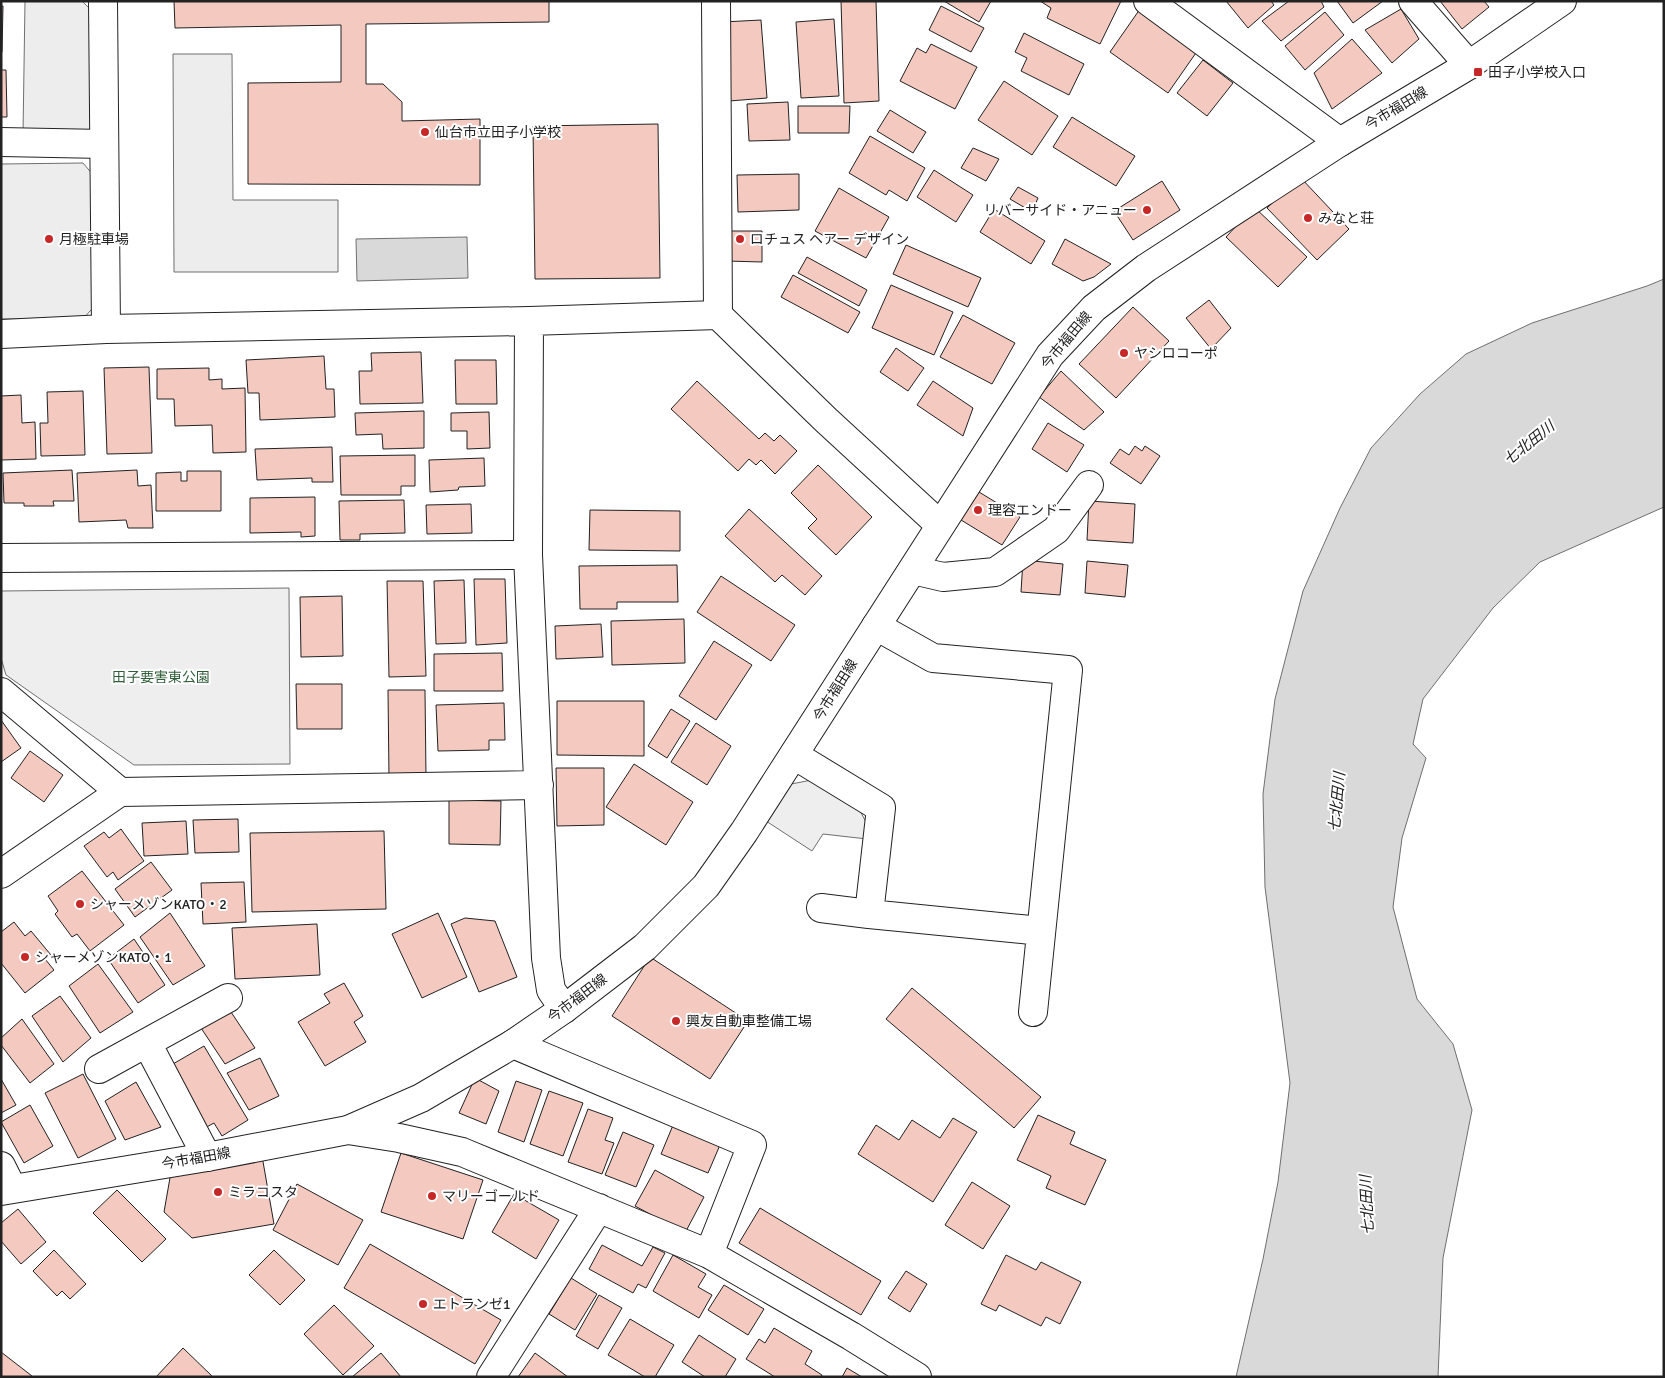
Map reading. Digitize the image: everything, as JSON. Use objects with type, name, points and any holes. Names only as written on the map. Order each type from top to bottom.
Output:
[{"type":"street","points":[[103,1],[106,329]]},
{"type":"street","points":[[716,1],[718,315],[826,420],[940,525]]},
{"type":"street","points":[[1148,1],[1340,142]]},
{"type":"street","points":[[1413,1],[1469,65]]},
{"type":"street","name":"今市福田線","points":[[5,1181],[207,1157],[348,1130],[421,1098],[513,1044],[564,1009],[644,947],[706,886],[794,755],[1050,355],[1094,308],[1146,268],[1340,142],[1469,65],[1562,1]]},
{"type":"street","points":[[1,142],[104,144]]},
{"type":"street","points":[[1,334],[106,329],[528,321],[718,315]]},
{"type":"street","points":[[528,321],[528,555],[546,958],[551,990],[564,1009]]},
{"type":"street","points":[[913,570],[943,577],[995,572],[1056,530],[1089,486]]},
{"type":"street","points":[[1,558],[528,555]]},
{"type":"street","points":[[876,626],[933,658],[1068,670],[1033,1012]]},
{"type":"street","points":[[1,692],[120,792]]},
{"type":"street","points":[[794,755],[881,808],[869,914]]},
{"type":"street","points":[[1,874],[120,792],[539,785]]},
{"type":"street","points":[[821,908],[1041,931]]},
{"type":"street","points":[[99,1069],[228,998]]},
{"type":"street","points":[[147,1043],[207,1157]]},
{"type":"street","points":[[513,1044],[752,1145],[709,1254]]},
{"type":"street","points":[[348,1130],[399,1138],[462,1152],[709,1254],[851,1336],[917,1377]]},
{"type":"street","points":[[491,1377],[599,1208]]},
{"type":"green space","name":"田子要害東公園","points":[[289,588],[290,764],[134,765],[6,675],[1,658],[1,591]]},
{"type":"green space","points":[[812,780],[857,805],[868,826],[867,839],[823,834],[812,851],[766,821],[791,784]]},
{"type":"shaded area","points":[[25,1],[82,1],[94,13],[95,124],[82,135],[23,134]]},
{"type":"shaded area","points":[[173,54],[232,54],[233,200],[338,200],[338,272],[174,272]]},
{"type":"shaded area","name":"月極駐車場","points":[[83,163],[94,176],[98,302],[83,319],[1,319],[1,164]]},
{"type":"water","points":[[467,237],[468,278],[357,281],[356,239]]},
{"type":"water","name":"七北田川","points":[[1664,279],[1664,507],[1540,562],[1493,608],[1423,699],[1413,744],[1426,758],[1402,838],[1393,907],[1417,999],[1453,1044],[1472,1110],[1443,1258],[1438,1377],[1236,1377],[1263,1259],[1278,1182],[1290,1083],[1265,887],[1263,794],[1275,699],[1303,591],[1340,508],[1371,448],[1420,394],[1466,354],[1532,323]]},
{"type":"building","points":[[174,1],[549,1],[549,22],[366,24],[366,84],[383,84],[402,102],[402,121],[480,119],[480,185],[248,184],[248,83],[341,82],[341,25],[175,28]]},
{"type":"building","points":[[841,1],[876,1],[879,101],[844,103]]},
{"type":"building","points":[[944,1],[991,1],[979,22]]},
{"type":"building","points":[[1040,1],[1121,1],[1100,44],[1047,18],[1051,8]]},
{"type":"building","points":[[1226,1],[1271,1],[1274,5],[1248,28]]},
{"type":"building","points":[[1289,1],[1321,1],[1324,7],[1281,41],[1262,21]]},
{"type":"building","points":[[1337,1],[1383,1],[1353,23]]},
{"type":"building","points":[[1440,1],[1484,1],[1489,7],[1462,29]]},
{"type":"building","points":[[1,6],[3,6],[2,52],[1,52]]},
{"type":"building","points":[[941,6],[984,28],[971,52],[929,30]]},
{"type":"building","points":[[1140,9],[1198,50],[1168,93],[1110,52]]},
{"type":"building","points":[[1401,9],[1419,39],[1392,63],[1365,30]]},
{"type":"building","points":[[1325,12],[1344,35],[1305,70],[1285,46]]},
{"type":"building","points":[[834,19],[839,96],[801,98],[796,22]]},
{"type":"building","points":[[761,20],[767,98],[729,101],[723,22]]},
{"type":"building","points":[[1024,33],[1084,64],[1069,95],[1021,71],[1027,58],[1015,52]]},
{"type":"building","points":[[1352,39],[1382,73],[1332,109],[1314,73]]},
{"type":"building","points":[[931,44],[977,67],[955,109],[900,81],[917,48],[926,53]]},
{"type":"building","points":[[1203,60],[1233,83],[1207,116],[1177,93]]},
{"type":"building","points":[[1,70],[6,70],[7,117],[1,117]]},
{"type":"building","points":[[1004,81],[1058,116],[1032,155],[978,120]]},
{"type":"building","points":[[788,102],[790,140],[749,141],[747,104]]},
{"type":"building","points":[[798,106],[850,106],[849,133],[798,133]]},
{"type":"building","points":[[890,110],[926,132],[913,153],[877,131]]},
{"type":"building","points":[[1072,117],[1135,156],[1116,186],[1053,147]]},
{"type":"building","points":[[658,124],[660,278],[535,279],[533,126]]},
{"type":"building","points":[[870,136],[925,168],[907,201],[889,190],[886,195],[849,173]]},
{"type":"building","points":[[973,148],[999,159],[986,181],[961,168]]},
{"type":"building","points":[[934,170],[973,195],[956,222],[917,197]]},
{"type":"building","points":[[799,174],[799,210],[738,212],[737,175]]},
{"type":"building","name":"みなと荘","points":[[1300,177],[1349,229],[1317,260],[1267,208]]},
{"type":"building","name":"リバーサイド・アニュー","points":[[1162,181],[1180,210],[1133,240],[1114,211]]},
{"type":"building","points":[[1018,187],[1038,198],[1032,212],[1010,199]]},
{"type":"building","points":[[839,188],[889,217],[866,258],[815,231]]},
{"type":"building","points":[[1254,207],[1307,257],[1278,287],[1226,237]]},
{"type":"building","points":[[994,209],[1045,241],[1031,264],[980,232]]},
{"type":"building","points":[[726,231],[762,231],[762,262],[726,261]]},
{"type":"building","points":[[1065,239],[1111,264],[1094,277],[1083,281],[1052,264]]},
{"type":"building","points":[[906,245],[981,278],[968,307],[893,274]]},
{"type":"building","points":[[807,257],[867,290],[859,306],[798,273]]},
{"type":"building","points":[[793,275],[860,312],[848,333],[781,297]]},
{"type":"building","points":[[891,285],[953,312],[934,355],[872,328]]},
{"type":"building","points":[[1209,300],[1231,328],[1211,349],[1186,318]]},
{"type":"building","name":"ヤシロコーポ","points":[[1133,307],[1169,341],[1116,398],[1079,364]]},
{"type":"building","points":[[963,315],[1015,343],[992,384],[940,357]]},
{"type":"building","points":[[896,348],[924,368],[908,391],[880,372]]},
{"type":"building","points":[[421,352],[423,403],[360,404],[359,371],[372,371],[371,353]]},
{"type":"building","points":[[324,356],[326,389],[334,389],[335,417],[260,420],[259,393],[248,393],[246,360]]},
{"type":"building","points":[[455,360],[496,360],[497,404],[456,404]]},
{"type":"building","points":[[149,367],[152,453],[107,454],[104,368]]},
{"type":"building","points":[[209,368],[209,380],[222,379],[222,389],[245,388],[246,452],[213,453],[212,425],[175,426],[174,399],[157,399],[157,369]]},
{"type":"building","points":[[1061,371],[1104,412],[1084,430],[1039,397]]},
{"type":"building","points":[[697,381],[759,439],[765,433],[774,441],[780,435],[797,451],[775,474],[761,460],[756,465],[749,459],[738,471],[671,409]]},
{"type":"building","points":[[933,381],[973,408],[963,436],[917,405]]},
{"type":"building","points":[[83,391],[85,455],[41,456],[40,423],[48,423],[47,392]]},
{"type":"building","points":[[21,395],[22,423],[35,422],[36,459],[1,460],[1,396]]},
{"type":"building","points":[[424,411],[424,448],[383,449],[382,434],[356,435],[355,413]]},
{"type":"building","points":[[489,412],[490,448],[467,449],[467,431],[451,431],[451,413]]},
{"type":"building","points":[[1048,423],[1084,445],[1067,472],[1032,449]]},
{"type":"building","points":[[1135,446],[1142,451],[1145,446],[1160,456],[1141,484],[1110,463],[1120,449],[1129,455]]},
{"type":"building","points":[[332,447],[333,482],[312,482],[312,478],[257,480],[255,449]]},
{"type":"building","points":[[415,455],[415,486],[401,486],[401,495],[341,495],[340,456]]},
{"type":"building","points":[[484,458],[485,486],[459,487],[458,490],[430,492],[429,460]]},
{"type":"building","points":[[818,465],[872,517],[836,555],[808,528],[817,519],[791,493]]},
{"type":"building","points":[[72,470],[74,501],[53,501],[54,506],[24,506],[24,503],[4,503],[3,473]]},
{"type":"building","points":[[137,470],[138,486],[151,485],[153,528],[128,528],[126,520],[79,522],[77,473]]},
{"type":"building","points":[[187,471],[221,471],[221,511],[156,511],[156,473],[181,472],[181,481],[187,481]]},
{"type":"building","points":[[979,492],[1020,517],[1002,545],[961,520]]},
{"type":"building","points":[[315,497],[315,536],[301,537],[301,532],[250,533],[250,498]]},
{"type":"building","points":[[404,500],[405,533],[360,534],[360,540],[340,540],[339,501]]},
{"type":"building","points":[[1089,501],[1135,504],[1133,543],[1087,540]]},
{"type":"building","points":[[471,504],[472,533],[427,534],[426,505]]},
{"type":"building","points":[[749,509],[822,576],[805,595],[782,575],[775,582],[725,536]]},
{"type":"building","points":[[590,510],[680,511],[680,551],[589,550]]},
{"type":"building","points":[[1023,560],[1063,564],[1060,595],[1021,592]]},
{"type":"building","points":[[1087,561],[1128,565],[1125,597],[1085,593]]},
{"type":"building","points":[[677,565],[678,602],[617,602],[617,609],[580,609],[579,566]]},
{"type":"building","points":[[721,576],[795,625],[771,661],[697,612]]},
{"type":"building","points":[[474,579],[505,579],[507,643],[476,645]]},
{"type":"building","points":[[464,580],[466,643],[436,644],[434,581]]},
{"type":"building","points":[[387,581],[423,581],[426,676],[389,677]]},
{"type":"building","points":[[342,596],[343,656],[301,657],[300,597]]},
{"type":"building","points":[[684,619],[685,663],[612,665],[611,621]]},
{"type":"building","points":[[601,624],[603,657],[556,659],[555,626]]},
{"type":"building","points":[[714,641],[752,665],[716,720],[679,696]]},
{"type":"building","points":[[502,653],[503,691],[434,691],[434,654]]},
{"type":"building","points":[[296,684],[342,684],[342,729],[297,729]]},
{"type":"building","points":[[388,690],[425,690],[426,777],[389,778]]},
{"type":"building","points":[[557,701],[644,701],[644,756],[557,755]]},
{"type":"building","points":[[504,703],[505,740],[489,740],[489,750],[438,751],[436,705]]},
{"type":"building","points":[[671,709],[690,721],[667,758],[648,746]]},
{"type":"building","points":[[1,720],[21,748],[1,762]]},
{"type":"building","points":[[696,723],[731,746],[707,785],[671,762]]},
{"type":"building","points":[[30,751],[63,775],[44,802],[11,778]]},
{"type":"building","points":[[634,764],[693,802],[666,845],[606,807]]},
{"type":"building","points":[[556,768],[604,768],[604,825],[557,826]]},
{"type":"building","points":[[449,800],[501,801],[500,845],[449,844]]},
{"type":"building","points":[[238,819],[239,852],[195,853],[193,820]]},
{"type":"building","points":[[186,821],[188,854],[144,856],[142,823]]},
{"type":"building","points":[[121,829],[144,861],[118,880],[113,872],[107,877],[84,846],[104,832],[109,838]]},
{"type":"building","points":[[384,831],[386,909],[252,912],[250,833]]},
{"type":"building","points":[[151,862],[172,890],[135,917],[115,889]]},
{"type":"building","name":"シャーメゾンKATO・2","points":[[82,871],[124,925],[90,951],[77,934],[72,937],[55,914],[58,911],[48,896]]},
{"type":"building","points":[[244,882],[246,922],[203,924],[201,883]]},
{"type":"building","points":[[170,913],[205,966],[173,985],[140,937]]},
{"type":"building","points":[[438,913],[467,977],[422,998],[392,934]]},
{"type":"building","points":[[465,918],[495,921],[517,977],[479,992],[451,924]]},
{"type":"building","name":"シャーメゾンKATO・1","points":[[14,922],[25,936],[31,931],[51,955],[45,959],[54,970],[25,993],[1,963],[1,932]]},
{"type":"building","points":[[317,924],[320,975],[235,979],[232,928]]},
{"type":"building","points":[[134,939],[165,985],[138,1003],[108,959]]},
{"type":"building","points":[[650,957],[748,1021],[710,1079],[612,1016]]},
{"type":"building","points":[[98,964],[133,1012],[100,1033],[69,986]]},
{"type":"building","points":[[344,983],[363,1016],[354,1022],[366,1042],[325,1066],[298,1022],[330,1003],[324,994]]},
{"type":"building","points":[[912,988],[1041,1097],[1014,1128],[886,1019]]},
{"type":"building","points":[[60,996],[91,1038],[63,1062],[32,1016]]},
{"type":"building","points":[[231,1012],[255,1048],[225,1064],[201,1028]]},
{"type":"building","points":[[22,1019],[54,1064],[30,1083],[1,1045],[1,1038]]},
{"type":"building","points":[[204,1046],[248,1120],[222,1136],[214,1123],[203,1129],[166,1068]]},
{"type":"building","points":[[260,1058],[279,1096],[249,1110],[227,1073]]},
{"type":"building","points":[[83,1074],[116,1139],[78,1158],[45,1093]]},
{"type":"building","points":[[475,1078],[499,1091],[486,1124],[459,1113]]},
{"type":"building","points":[[1,1079],[16,1105],[1,1113]]},
{"type":"building","points":[[516,1081],[542,1090],[524,1142],[498,1132]]},
{"type":"building","points":[[136,1082],[161,1127],[125,1140],[105,1101]]},
{"type":"building","points":[[549,1091],[583,1103],[563,1156],[530,1144]]},
{"type":"building","points":[[30,1105],[53,1146],[24,1163],[1,1122]]},
{"type":"building","points":[[588,1109],[613,1118],[605,1140],[614,1143],[602,1174],[568,1162]]},
{"type":"building","points":[[1038,1115],[1075,1132],[1070,1144],[1106,1160],[1085,1205],[1046,1188],[1051,1176],[1017,1160]]},
{"type":"building","points":[[676,1118],[723,1138],[708,1173],[661,1154]]},
{"type":"building","points":[[953,1118],[977,1132],[933,1202],[858,1154],[876,1125],[899,1140],[912,1120],[940,1138]]},
{"type":"building","points":[[623,1132],[654,1145],[636,1187],[605,1175]]},
{"type":"building","name":"マリーゴールド","points":[[401,1153],[483,1180],[463,1239],[381,1212]]},
{"type":"building","name":"ミラコスタ","points":[[262,1156],[274,1224],[192,1238],[164,1212],[171,1172]]},
{"type":"building","points":[[655,1170],[704,1197],[685,1233],[635,1206]]},
{"type":"building","points":[[972,1182],[1010,1206],[983,1249],[945,1225]]},
{"type":"building","points":[[297,1184],[363,1220],[338,1265],[273,1230]]},
{"type":"building","points":[[117,1190],[166,1239],[142,1262],[93,1213]]},
{"type":"building","points":[[514,1194],[559,1220],[536,1259],[492,1232]]},
{"type":"building","points":[[760,1208],[881,1281],[861,1315],[739,1243]]},
{"type":"building","points":[[18,1209],[46,1242],[21,1264],[1,1241],[1,1223]]},
{"type":"building","name":"エトランゼ1","points":[[370,1244],[501,1320],[475,1364],[344,1288]]},
{"type":"building","points":[[602,1245],[642,1266],[653,1247],[665,1253],[646,1288],[638,1284],[633,1293],[589,1269]]},
{"type":"building","points":[[54,1250],[86,1284],[70,1299],[62,1291],[57,1296],[33,1271]]},
{"type":"building","points":[[274,1250],[305,1280],[280,1305],[249,1275]]},
{"type":"building","points":[[673,1255],[706,1274],[698,1287],[712,1295],[699,1318],[653,1291]]},
{"type":"building","points":[[1006,1255],[1036,1270],[1041,1262],[1081,1282],[1060,1324],[1046,1317],[1041,1326],[999,1305],[996,1311],[981,1304]]},
{"type":"building","points":[[906,1271],[927,1284],[910,1312],[888,1298]]},
{"type":"building","points":[[571,1278],[597,1294],[575,1330],[549,1314]]},
{"type":"building","points":[[724,1285],[764,1309],[748,1335],[708,1310]]},
{"type":"building","points":[[599,1295],[622,1308],[598,1349],[576,1336]]},
{"type":"building","points":[[334,1305],[374,1346],[343,1375],[304,1334]]},
{"type":"building","points":[[630,1319],[674,1345],[655,1377],[645,1377],[608,1355]]},
{"type":"building","points":[[774,1328],[812,1351],[805,1364],[822,1375],[821,1377],[775,1377],[746,1359],[759,1339],[765,1343]]},
{"type":"building","points":[[699,1335],[736,1359],[725,1377],[705,1377],[682,1362]]},
{"type":"building","points":[[183,1348],[213,1377],[156,1377]]},
{"type":"building","points":[[1,1352],[32,1376],[1,1377]]},
{"type":"building","points":[[381,1353],[401,1377],[352,1377]]},
{"type":"building","points":[[535,1353],[568,1377],[518,1377]]},
{"type":"building","points":[[847,1368],[862,1377],[842,1377]]},
{"type":"place","name":"田子小学校入口","points":[[1478,72]]},
{"type":"place","name":"仙台市立田子小学校","points":[[425,132]]},
{"type":"place","name":"リバーサイド・アニュー","points":[[1147,210]]},
{"type":"place","name":"みなと荘","points":[[1308,218]]},
{"type":"place","name":"月極駐車場","points":[[49,239]]},
{"type":"place","name":"ロチュス ヘアー デザイン","points":[[740,239]]},
{"type":"place","name":"ヤシロコーポ","points":[[1124,353]]},
{"type":"place","name":"理容エンドー","points":[[978,510]]},
{"type":"place","name":"シャーメゾンKATO・2","points":[[80,904]]},
{"type":"place","name":"シャーメゾンKATO・1","points":[[25,957]]},
{"type":"place","name":"興友自動車整備工場","points":[[676,1021]]},
{"type":"place","name":"ミラコスタ","points":[[218,1192]]},
{"type":"place","name":"マリーゴールド","points":[[432,1196]]},
{"type":"place","name":"エトランゼ1","points":[[423,1304]]}]
